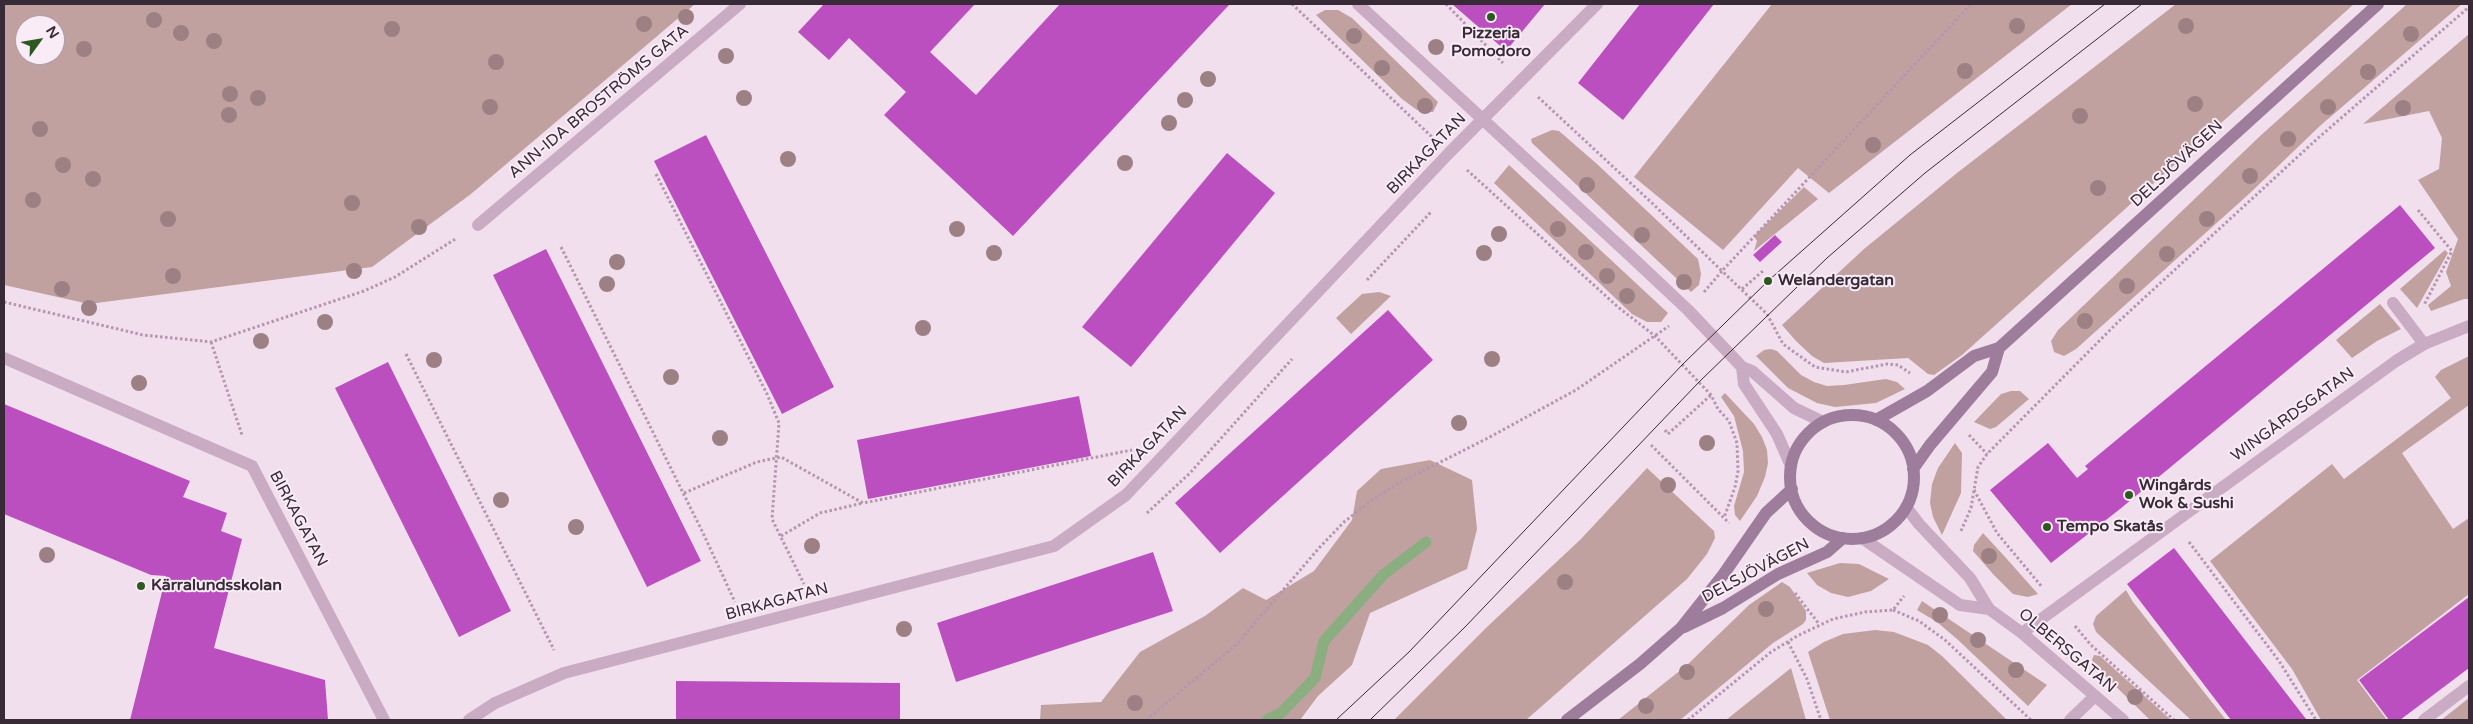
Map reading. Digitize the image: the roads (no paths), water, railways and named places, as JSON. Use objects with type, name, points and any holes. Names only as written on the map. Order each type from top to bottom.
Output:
[{"type":"street","name":"ANN-IDA BROSTRÖMS GATA","points":[[478,224],[740,4]]},
{"type":"street","points":[[1358,4],[1688,310],[1742,367],[1752,371],[1794,408],[1823,422]]},
{"type":"street","name":"BIRKAGATAN","points":[[469,720],[496,703],[564,673],[1054,546],[1126,495],[1449,153],[1597,4]]},
{"type":"street","name":"DELSJÖVÄGEN","points":[[1876,420],[1927,392],[1974,356],[1999,348],[2378,4]]},
{"type":"street","points":[[2393,303],[2424,344]]},
{"type":"street","name":"WINGÅRDSGATAN","points":[[2022,633],[2396,361],[2424,344],[2469,326]]},
{"type":"street","points":[[1914,469],[1942,431],[1992,372],[1999,348]]},
{"type":"street","name":"BIRKAGATAN","points":[[4,358],[252,466],[384,720]]},
{"type":"street","points":[[1742,367],[1744,384],[1777,434],[1791,466]]},
{"type":"street","name":"DELSJÖVÄGEN","points":[[1850,415],[1876,420],[1886,425],[1903,442],[1914,469],[1912,492],[1906,507],[1895,522],[1880,532],[1862,538],[1843,538],[1825,533],[1809,522],[1798,507],[1792,489],[1791,466],[1802,440],[1823,422],[1850,415]]},
{"type":"street","name":"DELSJÖVÄGEN","points":[[1567,720],[1640,664],[1681,628],[1766,513],[1792,489]]},
{"type":"street","name":"OLBERSGATAN","points":[[1906,507],[1919,524],[1970,578],[1989,609],[2022,633],[2123,720]]},
{"type":"street","name":"DELSJÖVÄGEN","points":[[1681,628],[1723,608],[1778,574],[1827,552],[1843,538]]},
{"type":"street","name":"OLBERSGATAN","points":[[1862,538],[1960,605],[1989,609]]},
{"type":"street","points":[[2424,720],[2469,686]]},
{"type":"street","points":[[2070,720],[2095,696]]},
{"type":"waterway","points":[[1267,720],[1281,713],[1315,678],[1324,641],[1383,575],[1426,542]]},
{"type":"tram line","points":[[1336,720],[1409,652],[1683,364],[1768,281],[1910,155],[2105,4]]},
{"type":"tram line","points":[[1370,720],[1465,627],[1699,382],[1827,258],[1925,173],[2142,4]]},
{"type":"place","name":"Pizzeria Pomodoro","points":[[1491,17]]},
{"type":"place","name":"Welandergatan","points":[[1768,281]]},
{"type":"place","name":"Wingårds Wok & Sushi","points":[[2129,495]]},
{"type":"place","name":"Tempo Skatås","points":[[2047,527]]},
{"type":"place","name":"Kärralundsskolan","points":[[141,586]]}]
